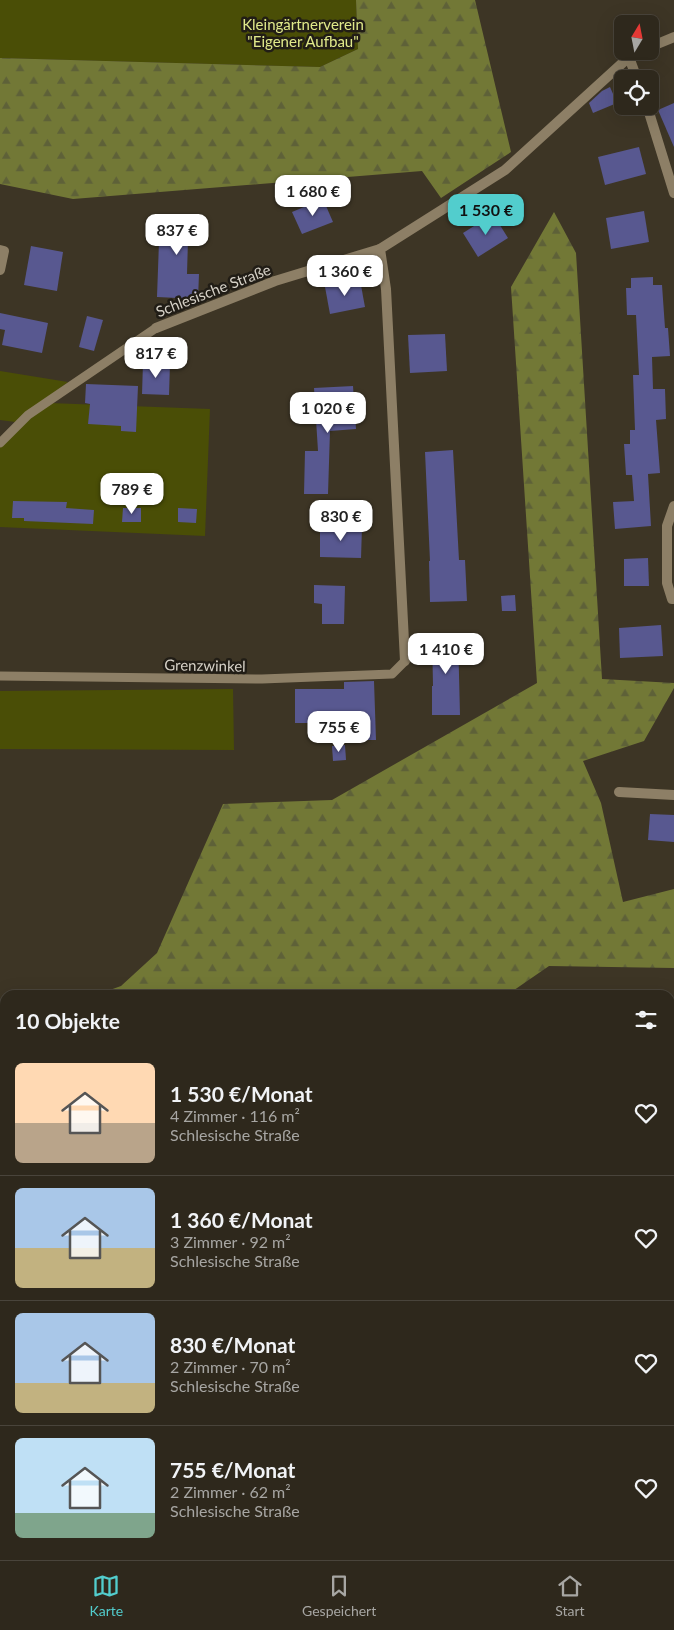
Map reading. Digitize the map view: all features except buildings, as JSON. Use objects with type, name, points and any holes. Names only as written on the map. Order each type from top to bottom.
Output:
[{"type":"street","points":[[659,43],[674,37]]},
{"type":"street","name":"Schlesische Straße","points":[[156,328],[275,281],[380,249],[505,170],[626,60]]},
{"type":"street","points":[[651,115],[674,192]]},
{"type":"street","points":[[380,249],[386,289],[405,661]]},
{"type":"street","points":[[0,250],[4,251],[0,270]]},
{"type":"street","points":[[674,506],[667,526],[667,583],[672,599],[674,599]]},
{"type":"street","points":[[619,792],[674,795]]},
{"type":"lane","name":"Schlesische Straße","points":[[0,443],[28,415],[156,328]]},
{"type":"lane","name":"Grenzwinkel","points":[[0,676],[262,679],[392,674],[405,661]]},
{"type":"green space","name":"Kleingärtnerverein \"Eigener Aufbau\"","points":[[0,0],[356,0],[358,49],[320,67],[0,58]]},
{"type":"green space","points":[[356,0],[475,0],[511,152],[441,198],[422,171],[73,199],[0,184],[0,58],[320,67],[358,49]]},
{"type":"green space","points":[[554,212],[576,253],[602,679],[674,683],[674,688],[644,741],[583,761],[601,803],[623,902],[674,889],[674,968],[549,966],[514,990],[110,990],[121,986],[157,953],[223,804],[332,800],[537,683],[511,287]]},
{"type":"green space","points":[[0,371],[68,382],[15,422],[0,420]]},
{"type":"green space","points":[[49,403],[210,409],[205,536],[0,527],[0,447],[30,417]]},
{"type":"green space","points":[[233,689],[234,750],[0,749],[0,691]]}]
